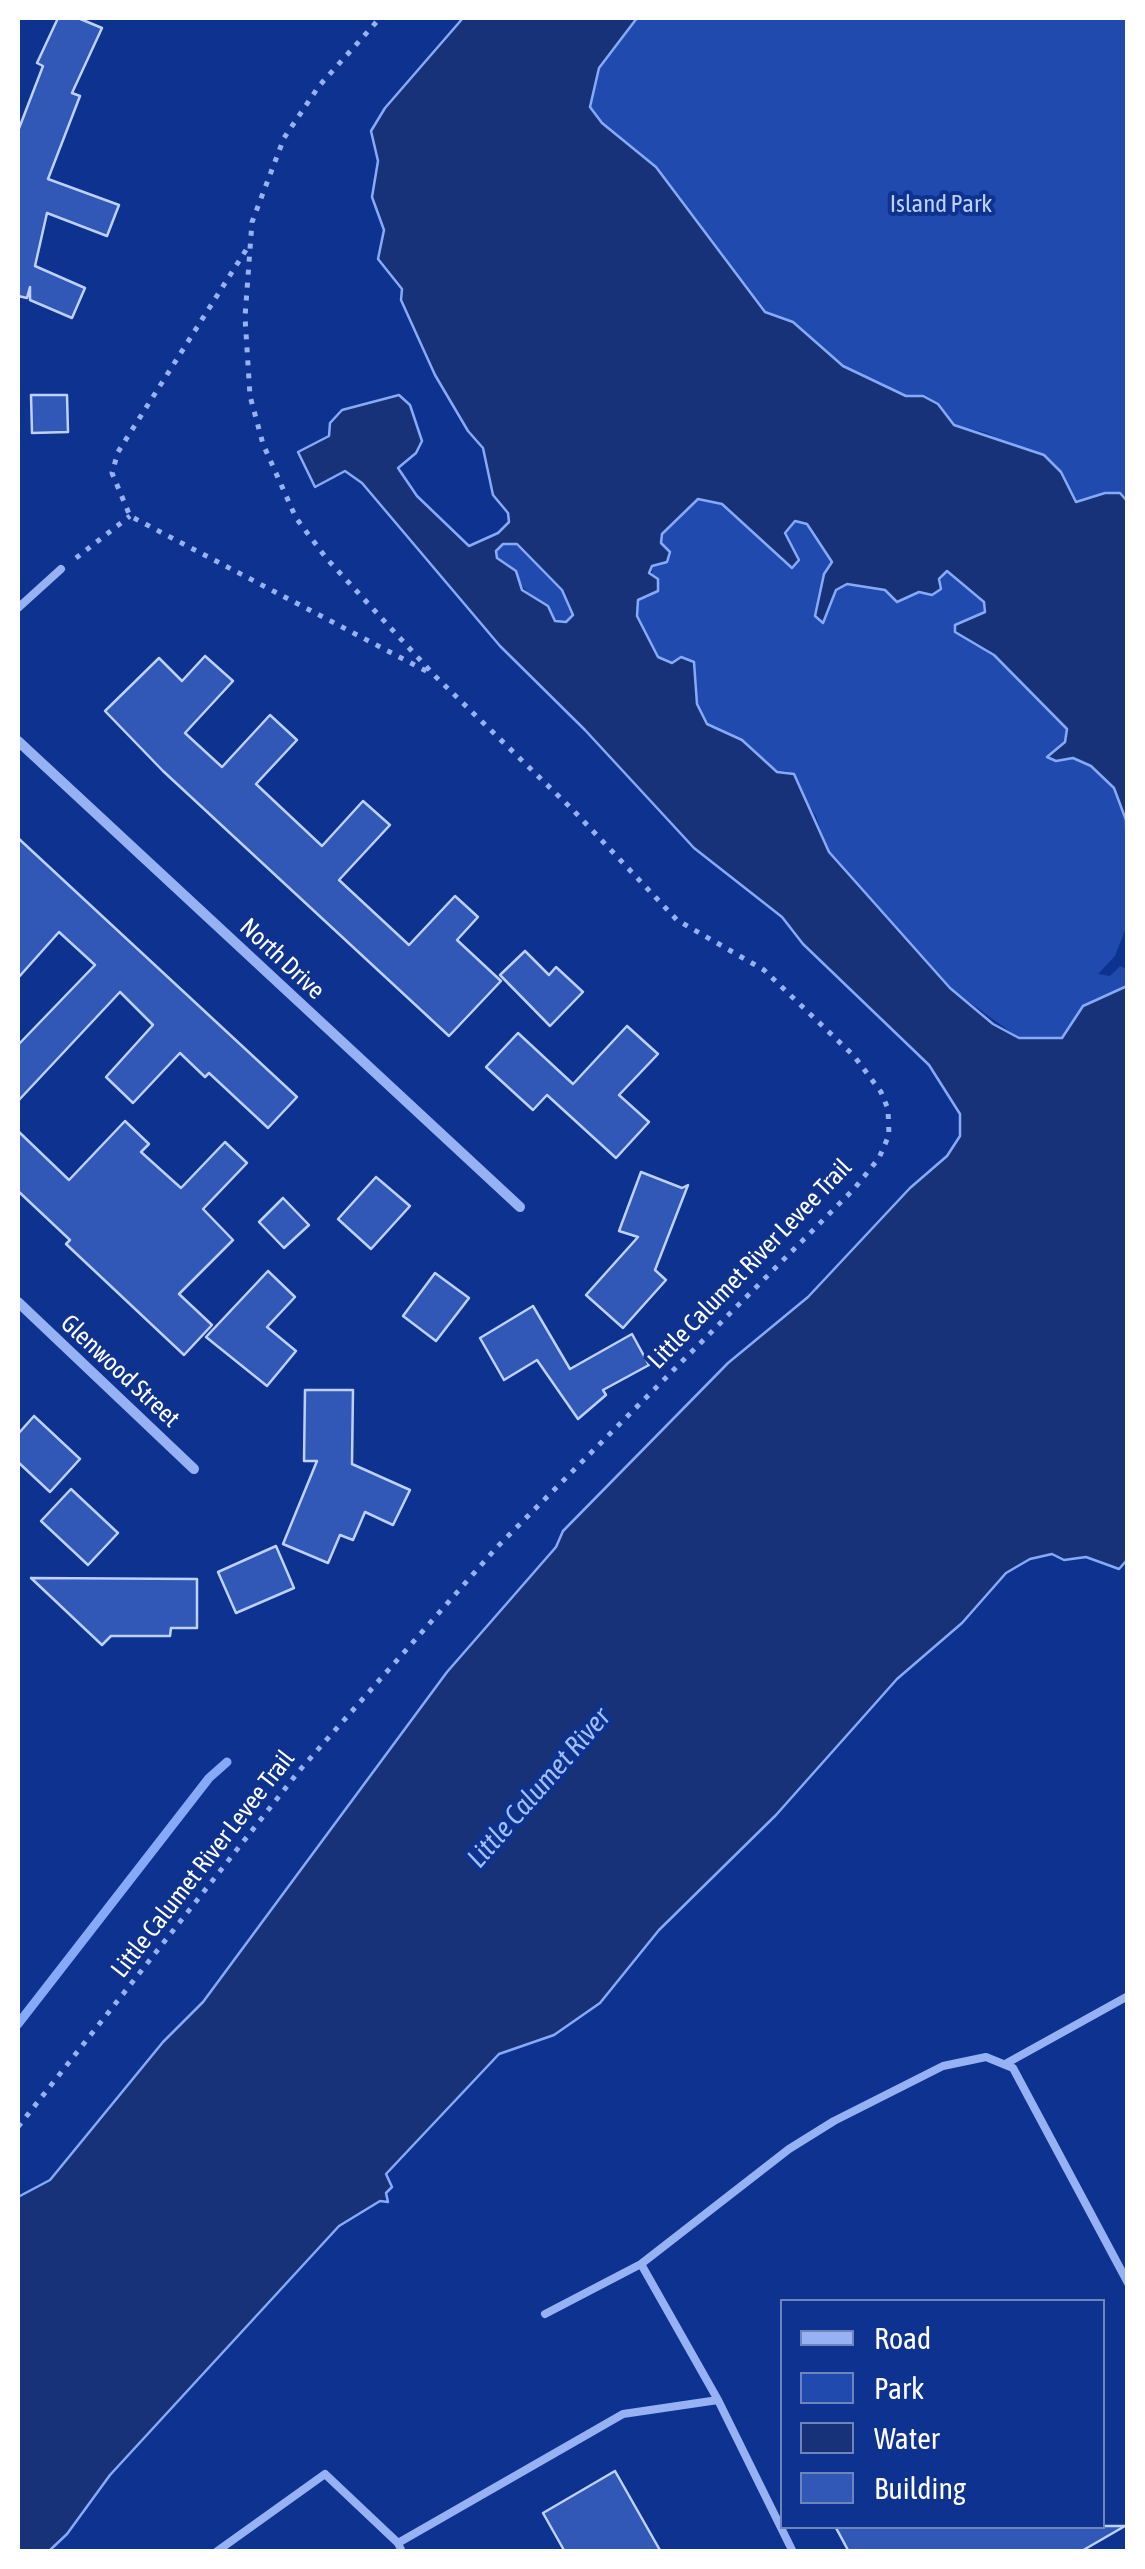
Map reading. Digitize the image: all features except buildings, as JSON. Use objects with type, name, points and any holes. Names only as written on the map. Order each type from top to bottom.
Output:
[{"type":"street","name":"North Drive","points":[[18,741],[520,1207]]},
{"type":"street","name":"Glenwood Street","points":[[18,1302],[194,1468]]},
{"type":"lane","points":[[18,608],[61,568]]},
{"type":"lane","points":[[545,2314],[640,2264],[789,2150],[884,2093],[954,2062],[986,2057],[1008,2063],[1128,1996]]},
{"type":"lane","points":[[1008,2063],[1128,2284]]},
{"type":"lane","points":[[640,2264],[718,2400],[780,2526]]},
{"type":"lane","points":[[216,2552],[325,2474],[400,2548],[623,2414],[718,2400]]},
{"type":"lane","points":[[782,2529],[793,2552]]},
{"type":"path","name":"Little Calumet River Levee Trail","points":[[18,2126],[299,1771],[498,1546],[841,1202],[886,1145],[888,1109],[871,1076],[854,1056],[764,970],[677,920],[573,810],[435,676],[296,518],[263,444],[246,358],[248,247],[263,187],[284,138],[319,86],[380,18]]},
{"type":"path","points":[[248,247],[118,452],[112,474],[130,516],[298,600],[435,676]]},
{"type":"path","points":[[61,568],[130,516]]},
{"type":"green space","name":"Island Park","points":[[637,18],[1127,18],[1127,501],[1120,493],[1105,493],[1076,502],[1061,472],[1044,455],[954,425],[938,405],[923,396],[906,397],[843,366],[793,322],[765,312],[656,167],[602,123],[589,107],[599,68]]},
{"type":"green space","points":[[698,499],[722,504],[775,549],[783,563],[790,543],[784,533],[795,521],[807,524],[832,562],[824,574],[815,616],[831,606],[836,590],[847,584],[932,595],[947,571],[956,576],[984,601],[985,612],[955,625],[969,641],[994,655],[1041,698],[1067,729],[1065,742],[1048,756],[1056,761],[1073,758],[1091,766],[1114,788],[1126,820],[1127,925],[1115,956],[1098,974],[1110,976],[1120,966],[1127,969],[1127,986],[1122,992],[1094,999],[1062,1038],[1019,1038],[950,988],[828,852],[816,816],[786,771],[777,772],[742,740],[707,724],[697,704],[694,662],[673,664],[658,657],[637,617],[638,600],[649,597],[653,565],[667,562],[670,552],[660,543],[662,534]]},
{"type":"green space","points":[[503,543],[517,544],[562,590],[573,615],[566,623],[555,621],[497,559],[496,551]]},
{"type":"water","name":"Little Calumet River","points":[[463,18],[637,18],[599,68],[590,107],[602,123],[656,167],[765,312],[793,322],[843,366],[906,396],[923,396],[938,404],[954,425],[1044,455],[1061,472],[1076,502],[1105,493],[1120,493],[1127,501],[1127,869],[1126,820],[1114,788],[1091,766],[1073,758],[1056,761],[1047,757],[1065,742],[1067,729],[994,655],[955,632],[955,625],[985,612],[984,602],[947,571],[939,579],[941,589],[932,595],[919,592],[897,602],[885,590],[847,584],[836,590],[823,623],[815,616],[824,574],[832,562],[807,524],[795,521],[785,533],[799,560],[792,568],[722,504],[698,499],[662,534],[661,543],[670,552],[667,562],[652,566],[649,573],[658,579],[658,591],[638,600],[637,616],[658,657],[672,663],[681,657],[694,662],[697,704],[707,724],[742,740],[777,772],[794,774],[829,852],[950,988],[993,1024],[1019,1038],[1062,1038],[1083,1006],[1127,986],[1127,1560],[1119,1569],[1086,1557],[1064,1560],[1052,1554],[1030,1559],[1006,1573],[962,1623],[897,1679],[776,1815],[659,1930],[600,2003],[554,2035],[499,2054],[386,2174],[392,2187],[386,2193],[388,2202],[380,2201],[339,2226],[110,2475],[67,2534],[49,2551],[18,2551],[18,2197],[50,2180],[163,2042],[203,2002],[447,1672],[556,1547],[563,1531],[728,1363],[808,1297],[910,1188],[947,1156],[960,1136],[960,1114],[929,1065],[803,944],[782,917],[694,848],[585,730],[500,646],[362,483],[345,471],[315,487],[298,452],[329,436],[330,423],[342,410],[399,395],[410,405],[422,441],[416,453],[398,468],[417,496],[469,546],[498,533],[509,522],[508,513],[493,495],[483,448],[468,431],[435,375],[401,300],[402,289],[378,259],[384,230],[372,197],[378,161],[371,131],[385,108]],"holes":[[[503,544],[517,544],[562,590],[573,615],[566,622],[555,621],[548,606],[522,590],[516,571],[497,558],[496,551]]]},
{"type":"waterway","points":[[18,2024],[209,1778],[227,1762]]}]
